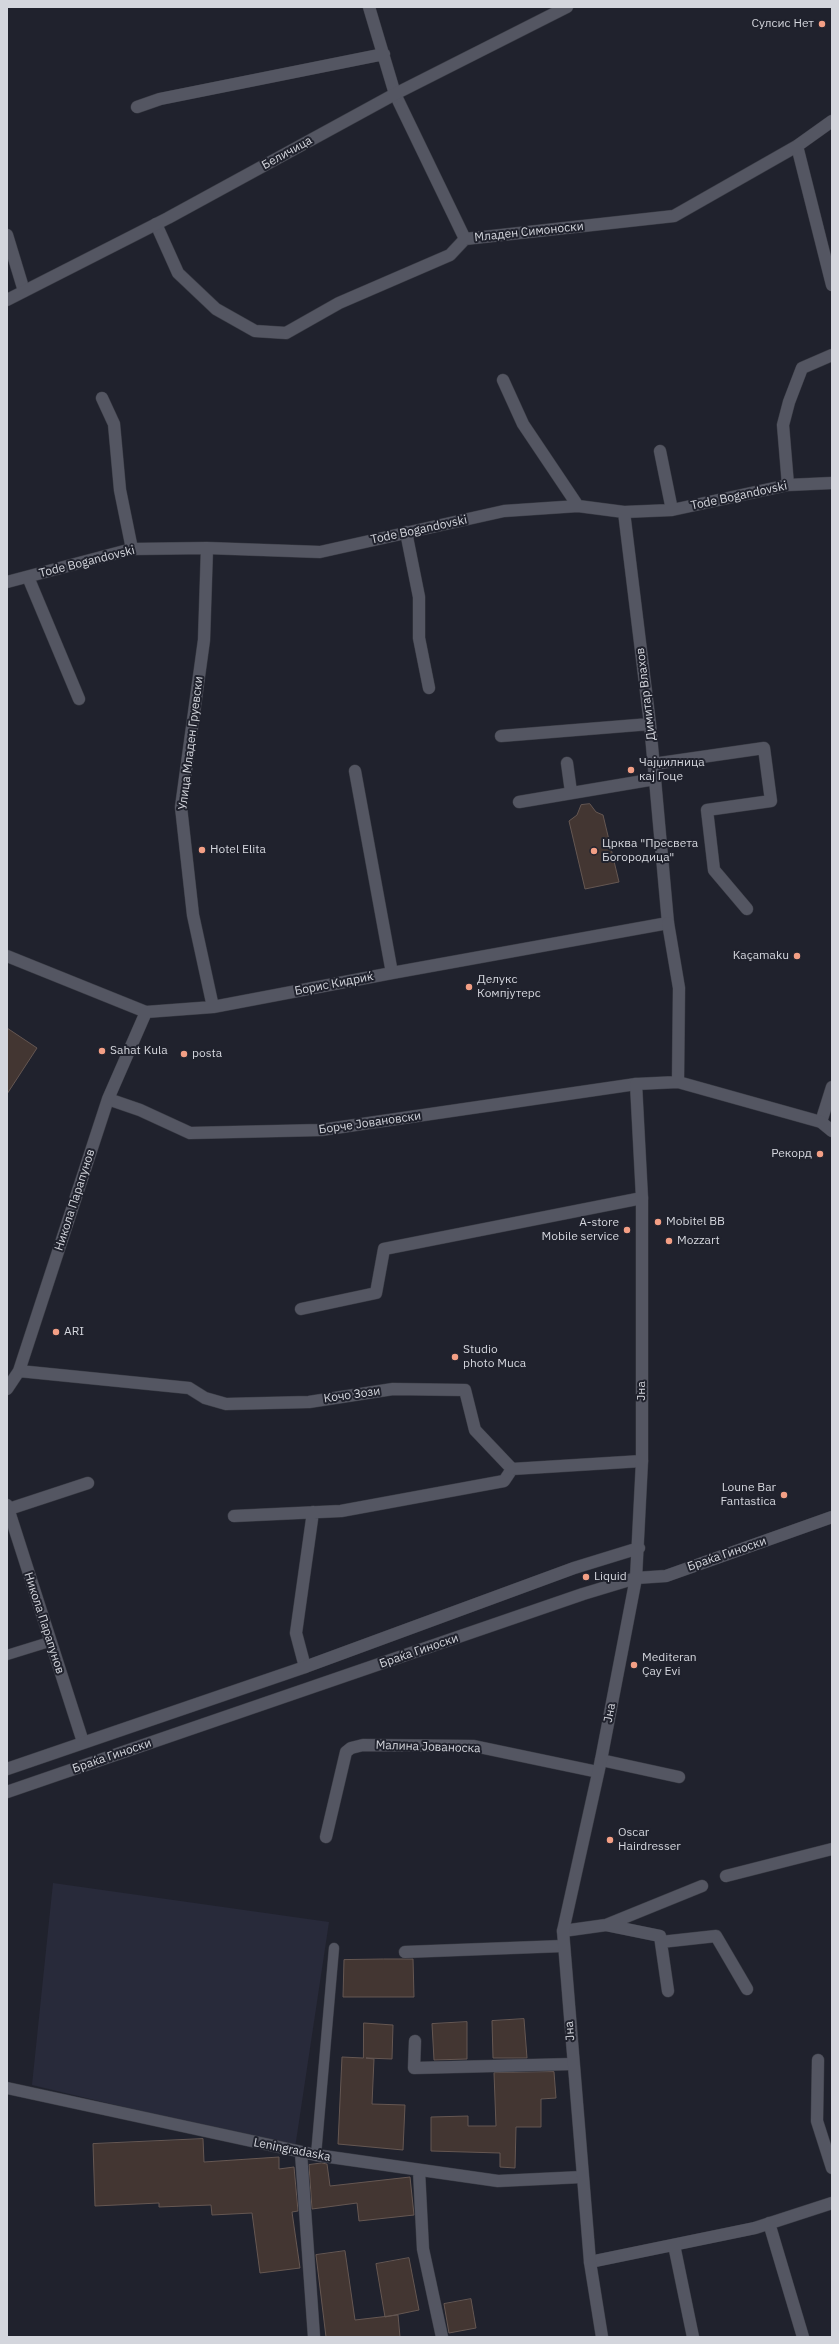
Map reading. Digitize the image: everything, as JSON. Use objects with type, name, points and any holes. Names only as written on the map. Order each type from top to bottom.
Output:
[{"type":"street","points":[[369,7],[395,94],[465,239]]},
{"type":"street","name":"Беличица","points":[[7,300],[156,224],[395,94],[567,7]]},
{"type":"street","points":[[137,107],[160,99],[384,54]]},
{"type":"street","name":"Младен Симоноски","points":[[156,224],[178,273],[216,309],[255,331],[286,333],[339,303],[450,255],[465,239],[674,216],[797,146],[832,121]]},
{"type":"street","points":[[797,146],[832,285]]},
{"type":"street","points":[[7,235],[24,291]]},
{"type":"street","points":[[788,485],[783,425],[789,402],[802,368],[832,355]]},
{"type":"street","points":[[503,380],[523,424],[578,506]]},
{"type":"street","points":[[102,398],[114,424],[120,490],[132,549]]},
{"type":"street","points":[[660,451],[672,510]]},
{"type":"street","name":"Tode Bogandovski","points":[[7,582],[132,549],[207,548],[320,552],[504,511],[578,506],[624,512],[672,510],[788,485],[832,483]]},
{"type":"street","name":"Димитар Влахов","points":[[624,512],[650,724],[668,923],[679,988],[678,1082]]},
{"type":"street","points":[[406,532],[419,597],[419,638],[429,688]]},
{"type":"street","name":"Улица Младен Груевски","points":[[207,548],[204,640],[181,807],[193,915],[213,1007]]},
{"type":"street","points":[[28,577],[79,699]]},
{"type":"street","points":[[501,736],[650,724]]},
{"type":"street","points":[[653,764],[764,748],[771,801],[707,810],[714,870],[747,909]]},
{"type":"street","points":[[567,763],[571,792]]},
{"type":"street","points":[[355,771],[392,973]]},
{"type":"street","points":[[519,802],[655,779]]},
{"type":"street","name":"Борис Кидриќ","points":[[7,956],[146,1012],[213,1007],[668,923]]},
{"type":"street","name":"Никола Парапунов","points":[[7,1389],[19,1371],[108,1099],[146,1012]]},
{"type":"street","name":"Борче Јовановски","points":[[108,1099],[140,1110],[190,1134],[321,1130],[636,1084],[678,1082],[821,1122]]},
{"type":"street","name":"Јна","points":[[602,2337],[590,2262],[563,1946],[563,1931],[601,1760],[636,1578],[639,1548],[642,1461],[642,1198],[636,1084]]},
{"type":"street","points":[[832,1087],[821,1122],[832,1131]]},
{"type":"street","points":[[301,1308],[376,1293],[384,1249],[642,1198]]},
{"type":"street","name":"Кочо Зози","points":[[19,1371],[189,1388],[205,1398],[226,1404],[309,1402],[393,1389],[465,1390],[475,1430],[512,1469]]},
{"type":"street","points":[[234,1516],[341,1512],[504,1481],[512,1469],[642,1461]]},
{"type":"street","points":[[8,1507],[88,1483]]},
{"type":"street","name":"Никола Парапунов","points":[[8,1507],[49,1642],[83,1742]]},
{"type":"street","points":[[305,1667],[296,1633],[313,1512]]},
{"type":"street","name":"Браќа Гиноски","points":[[7,1792],[583,1594],[636,1578],[666,1576],[832,1517]]},
{"type":"street","name":"Браќа Гиноски","points":[[7,1769],[305,1667],[574,1568],[639,1548]]},
{"type":"street","name":"Малина Јованоска","points":[[326,1837],[346,1752],[357,1746],[474,1746],[598,1772]]},
{"type":"street","points":[[601,1760],[679,1777]]},
{"type":"street","points":[[726,1876],[832,1849]]},
{"type":"street","points":[[563,1931],[606,1925],[702,1886]]},
{"type":"street","points":[[606,1925],[660,1936],[668,1991]]},
{"type":"street","points":[[661,1942],[716,1936],[746,1990]]},
{"type":"street","points":[[405,1952],[563,1946]]},
{"type":"street","points":[[415,2041],[414,2068],[573,2064]]},
{"type":"street","points":[[818,2060],[817,2121],[832,2168]]},
{"type":"street","name":"Leningradaska","points":[[7,2088],[301,2153],[419,2171],[498,2181],[582,2177]]},
{"type":"street","points":[[301,2153],[314,2337]]},
{"type":"street","points":[[419,2171],[423,2249],[442,2337]]},
{"type":"street","points":[[590,2262],[755,2228],[832,2203]]},
{"type":"street","points":[[769,2223],[803,2337]]},
{"type":"street","points":[[674,2245],[693,2337]]},
{"type":"lane","points":[[7,1655],[49,1642]]},
{"type":"lane","points":[[316,2155],[334,1948]]},
{"type":"shaded area","points":[[53,1883],[329,1922],[295,2148],[32,2085]]},
{"type":"building","name":"Црква \"Пресвета Богородица\"","points":[[590,804],[596,812],[603,815],[619,882],[585,889],[569,821],[577,815],[581,805]]},
{"type":"building","points":[[7,1028],[37,1048],[7,1094]]},
{"type":"building","points":[[413,1959],[414,1997],[343,1997],[344,1960]]},
{"type":"building","points":[[524,2019],[527,2058],[493,2058],[492,2021]]},
{"type":"building","points":[[467,2022],[467,2059],[434,2060],[432,2024]]},
{"type":"building","points":[[364,2023],[393,2025],[392,2059],[366,2058],[374,2059],[372,2104],[405,2105],[403,2150],[338,2144],[342,2057],[363,2058]]},
{"type":"building","points":[[554,2072],[556,2098],[541,2099],[541,2127],[516,2127],[515,2168],[500,2167],[500,2153],[431,2151],[431,2117],[468,2116],[468,2126],[496,2126],[494,2073]]},
{"type":"building","points":[[203,2139],[204,2162],[279,2157],[279,2169],[294,2167],[298,2211],[292,2212],[300,2268],[260,2273],[252,2213],[212,2215],[211,2205],[159,2207],[159,2203],[95,2206],[93,2144]]},
{"type":"building","points":[[322,2163],[327,2164],[330,2186],[410,2177],[414,2215],[359,2221],[357,2203],[312,2209],[309,2165]]},
{"type":"building","points":[[345,2251],[355,2320],[398,2315],[400,2337],[326,2337],[316,2255]]},
{"type":"building","points":[[409,2258],[419,2310],[385,2317],[376,2264]]},
{"type":"building","points":[[471,2299],[476,2328],[449,2333],[444,2304]]},
{"type":"place","name":"Сулсис Нет","points":[[822,24]]},
{"type":"place","name":"Чајџилница кај Гоце","points":[[631,770]]},
{"type":"place","name":"Hotel Elita","points":[[202,850]]},
{"type":"place","name":"Црква \"Пресвета Богородица\"","points":[[594,851]]},
{"type":"place","name":"Kaçamaku","points":[[797,956]]},
{"type":"place","name":"Делукс Компјутерс","points":[[469,987]]},
{"type":"place","name":"Sahat Kula","points":[[102,1051]]},
{"type":"place","name":"posta","points":[[184,1054]]},
{"type":"place","name":"Рекорд","points":[[820,1154]]},
{"type":"place","name":"Mobitel BB","points":[[658,1222]]},
{"type":"place","name":"A-store Mobile service","points":[[627,1230]]},
{"type":"place","name":"Mozzart","points":[[669,1241]]},
{"type":"place","name":"ARI","points":[[56,1332]]},
{"type":"place","name":"Studio photo Muca","points":[[455,1357]]},
{"type":"place","name":"Loune Bar Fantastica","points":[[784,1495]]},
{"type":"place","name":"Liquid","points":[[586,1577]]},
{"type":"place","name":"Mediteran Çay Evi","points":[[634,1665]]},
{"type":"place","name":"Oscar Hairdresser","points":[[610,1840]]}]
